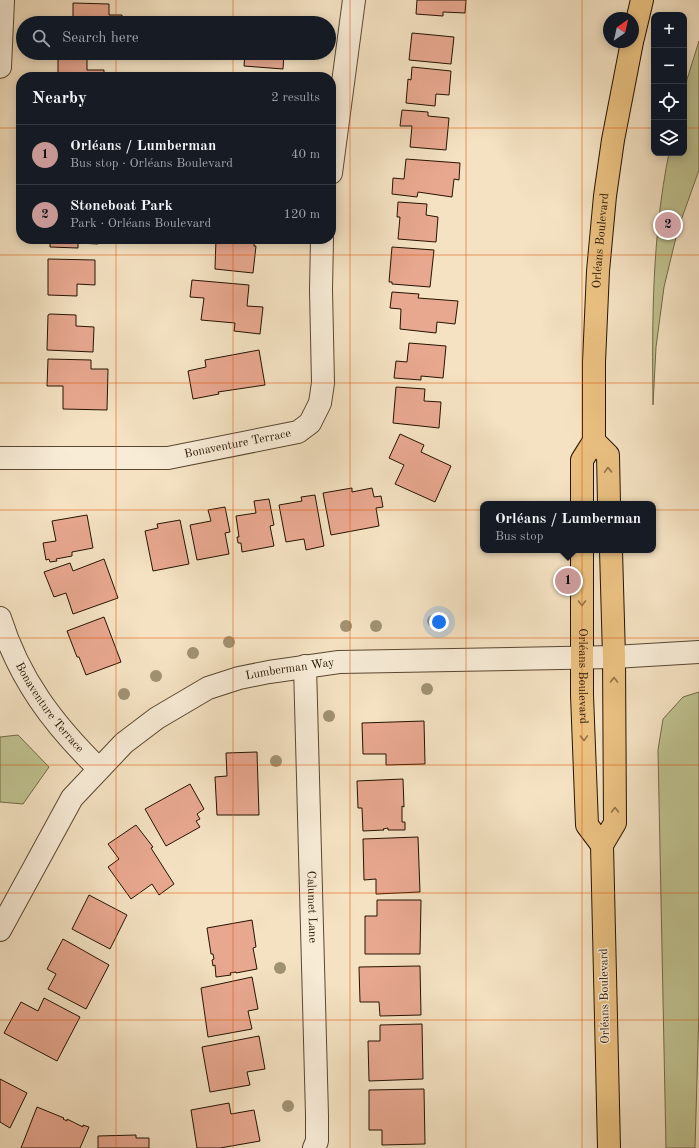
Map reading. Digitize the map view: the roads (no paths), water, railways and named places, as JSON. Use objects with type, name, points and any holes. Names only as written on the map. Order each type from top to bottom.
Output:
[{"type":"main road","points":[[639,13],[642,0]]},
{"type":"main road","name":"Orléans Boulevard","points":[[594,441],[594,362],[598,271],[605,196],[613,140],[631,48]]},
{"type":"main road","points":[[582,501],[582,460],[594,441],[608,455],[609,501]]},
{"type":"main road","name":"Orléans Boulevard","points":[[582,553],[582,695],[587,824],[602,845],[609,1148]]},
{"type":"main road","points":[[602,845],[615,823],[614,657],[611,553]]},
{"type":"street","points":[[0,67],[3,0]]},
{"type":"street","points":[[336,135],[354,0]]},
{"type":"street","name":"Bonaventure Terrace","points":[[0,458],[168,458],[298,432],[310,423],[320,403],[323,383],[321,290],[322,244]]},
{"type":"street","name":"Bonaventure Terrace","points":[[0,618],[7,641],[21,672],[36,696],[74,745],[99,769]]},
{"type":"street","name":"Lumberman Way","points":[[0,930],[72,798],[124,743],[157,718],[208,688],[239,678],[305,666],[347,662],[614,657],[699,652]]},
{"type":"street","name":"Calumet Lane","points":[[305,666],[317,1115],[317,1141],[314,1148]]},
{"type":"place","name":"Stoneboat Park","points":[[668,225]]},
{"type":"place","name":"Orléans / Lumberman","points":[[568,581]]}]
